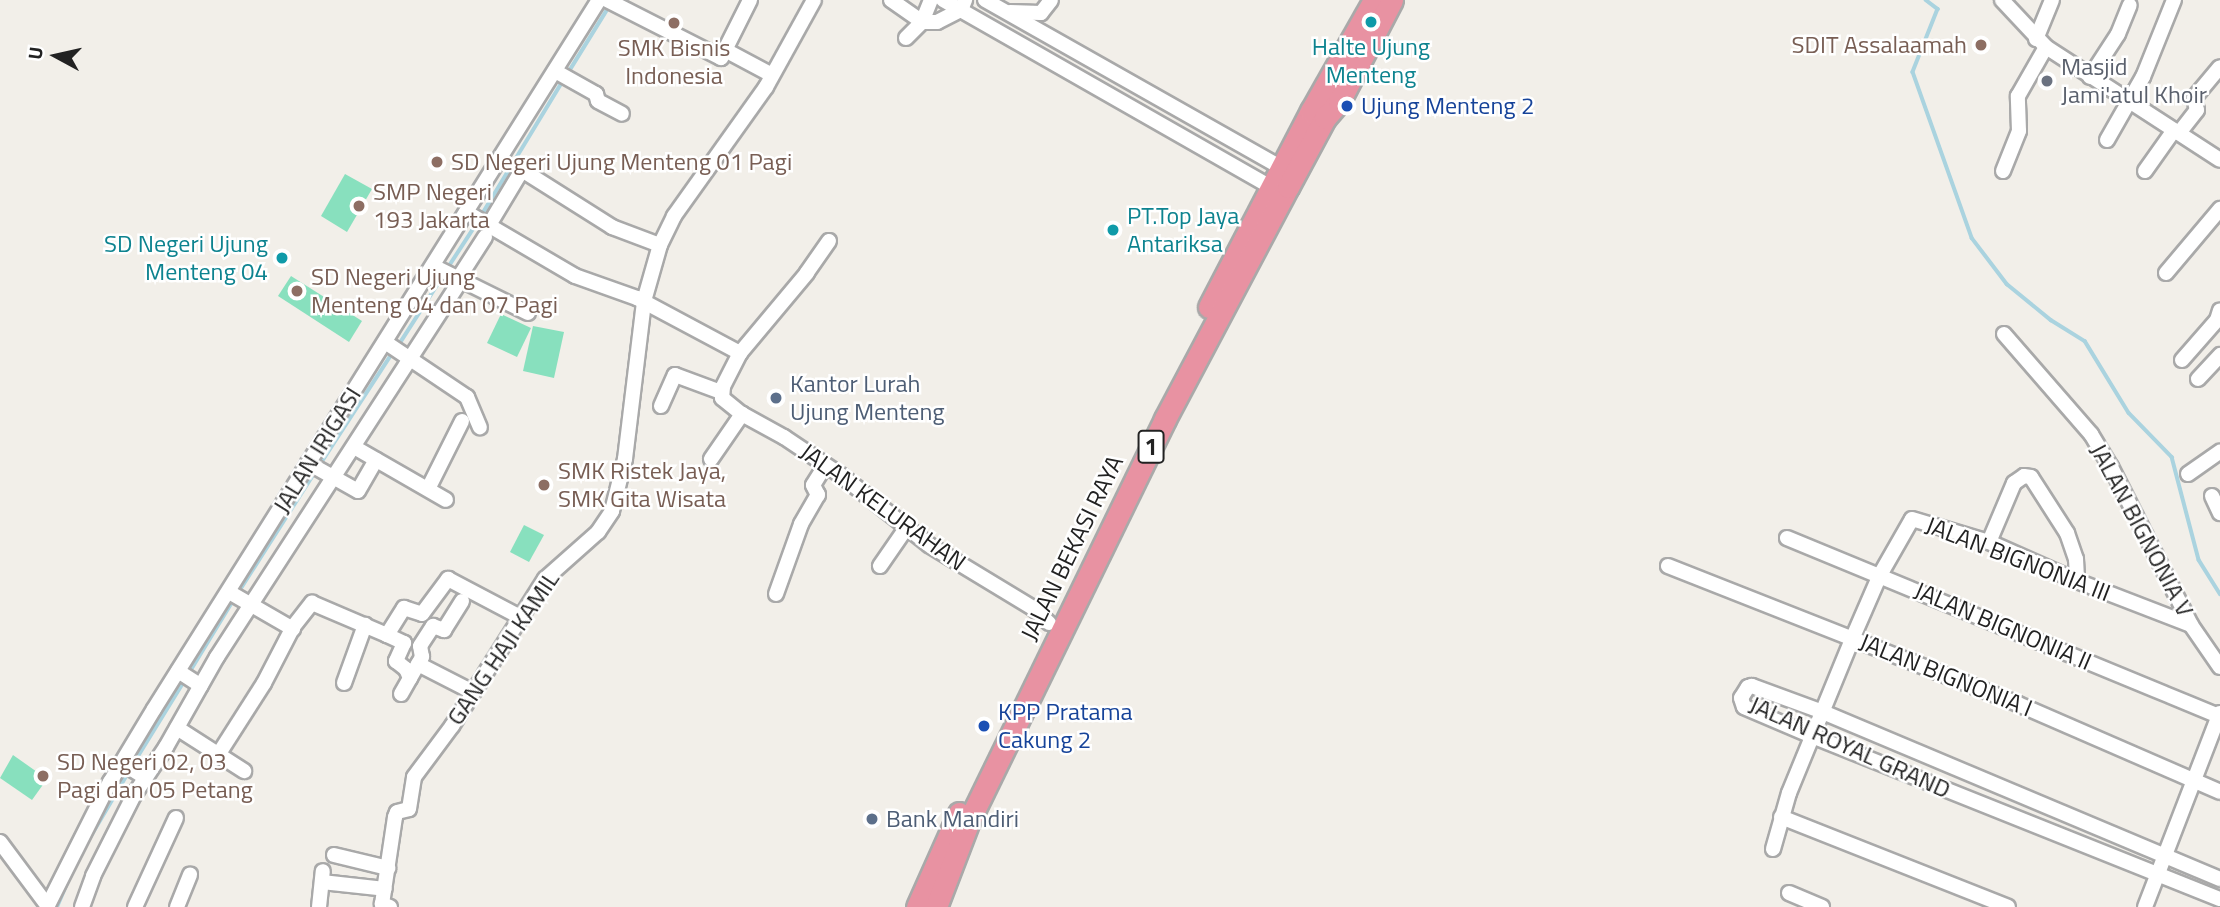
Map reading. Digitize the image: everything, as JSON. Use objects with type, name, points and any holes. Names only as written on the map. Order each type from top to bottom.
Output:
[{"type":"highway","name":"JALAN BEKASI RAYA","points":[[917,907],[1165,419],[1271,187],[1374,0]]},
{"type":"highway","name":"JALAN BEKASI RAYA","points":[[936,907],[963,818],[1049,623],[1129,458],[1392,0]]},
{"type":"street","name":"JALAN IRIGASI","points":[[47,906],[180,673],[241,599],[311,465],[436,268],[480,222],[599,0]]},
{"type":"street","points":[[612,3],[721,58],[727,51],[750,0]]},
{"type":"street","name":"GANG HAJI KAMIL","points":[[390,907],[382,905],[396,813],[408,811],[414,777],[474,692],[545,579],[598,532],[612,511],[625,459],[644,301],[660,245],[681,202],[694,189],[772,75],[814,0]]},
{"type":"street","points":[[891,0],[922,22],[937,22],[963,5]]},
{"type":"street","points":[[906,38],[922,22],[931,0]]},
{"type":"street","points":[[943,0],[963,5],[1271,187]]},
{"type":"street","points":[[985,0],[1282,168]]},
{"type":"street","points":[[1004,11],[1041,13],[1051,0]]},
{"type":"street","points":[[2003,0],[2041,43],[2220,160]]},
{"type":"street","points":[[2003,171],[2019,131],[2018,96],[2041,43],[2052,0]]},
{"type":"street","points":[[2107,140],[2130,103],[2174,0]]},
{"type":"street","points":[[2090,77],[2118,34],[2130,5]]},
{"type":"street","points":[[727,51],[772,75]]},
{"type":"street","points":[[2145,171],[2197,110],[2193,99],[2220,67]]},
{"type":"street","points":[[559,74],[622,114]]},
{"type":"street","points":[[82,907],[102,856],[145,777],[177,728],[241,599],[334,478],[458,279],[480,222],[522,170],[612,226],[660,245]]},
{"type":"street","points":[[2166,273],[2220,209]]},
{"type":"street","points":[[480,222],[575,276],[644,301],[740,353]]},
{"type":"street","points":[[662,406],[675,374],[722,392],[740,353],[807,273],[829,241]]},
{"type":"street","points":[[436,268],[528,313]]},
{"type":"street","points":[[2182,360],[2217,320],[2220,310]]},
{"type":"street","name":"JALAN BIGNONIA V","points":[[2004,334],[2091,434],[2118,479],[2191,625],[2220,667]]},
{"type":"street","points":[[389,345],[467,397],[480,427]]},
{"type":"street","points":[[2198,379],[2220,355]]},
{"type":"street","name":"JALAN KELURAHAN","points":[[722,392],[725,402],[784,437],[858,487],[929,545],[1033,608],[1049,623]]},
{"type":"street","points":[[711,459],[742,414]]},
{"type":"street","points":[[428,489],[462,421]]},
{"type":"street","points":[[354,447],[446,500]]},
{"type":"street","points":[[2188,474],[2220,452]]},
{"type":"street","points":[[311,465],[358,491],[376,460]]},
{"type":"street","points":[[776,594],[801,524],[818,495],[813,485],[825,466]]},
{"type":"street","points":[[1989,542],[2014,484],[2024,476],[2031,477],[2067,533],[2076,559],[2077,581]]},
{"type":"street","points":[[2212,496],[2220,513]]},
{"type":"street","name":"JALAN BIGNONIA III","points":[[1773,849],[1781,817],[1853,637],[1880,575],[1912,519],[1989,542],[2077,581],[2191,625]]},
{"type":"street","points":[[880,566],[907,527]]},
{"type":"street","name":"JALAN BIGNONIA II","points":[[1787,538],[2219,715]]},
{"type":"street","name":"JALAN BIGNONIA I","points":[[1668,566],[2018,704],[2220,792]]},
{"type":"street","points":[[387,635],[404,608],[422,614],[447,579],[520,617]]},
{"type":"street","points":[[241,599],[293,629]]},
{"type":"street","points":[[401,694],[423,655],[420,646],[433,626],[444,629],[463,601]]},
{"type":"street","points":[[218,755],[264,683],[293,629],[312,603],[404,643],[396,660],[407,669],[410,678]]},
{"type":"street","points":[[344,683],[365,625]]},
{"type":"street","points":[[418,664],[474,692]]},
{"type":"street","points":[[180,673],[199,684]]},
{"type":"street","name":"JALAN ROYAL GRAND","points":[[2220,879],[1823,712],[1752,686],[1748,687],[1741,698],[1744,706],[1812,736],[2220,899]]},
{"type":"street","points":[[2144,907],[2219,715]]},
{"type":"street","points":[[177,728],[244,771]]},
{"type":"street","points":[[126,765],[145,777]]},
{"type":"street","points":[[1781,817],[2008,907]]},
{"type":"street","points":[[135,907],[176,818]]},
{"type":"street","points":[[0,842],[47,906]]},
{"type":"street","points":[[334,855],[388,868]]},
{"type":"street","points":[[177,907],[190,875]]},
{"type":"street","points":[[319,907],[323,877],[385,888]]},
{"type":"street","points":[[1789,893],[1822,907]]},
{"type":"green space","points":[[345,174],[372,189],[347,232],[321,216]]},
{"type":"green space","points":[[291,276],[362,321],[349,342],[278,296]]},
{"type":"green space","points":[[501,314],[531,328],[517,357],[487,343]]},
{"type":"green space","points":[[533,326],[564,332],[554,378],[523,371]]},
{"type":"green space","points":[[524,525],[544,535],[529,562],[510,552]]},
{"type":"green space","points":[[13,755],[47,779],[32,800],[0,778]]},
{"type":"waterway","points":[[1926,0],[1938,9],[1913,72],[1972,238],[2007,284],[2051,320],[2085,341],[2129,413],[2172,457],[2199,560],[2220,594]]},
{"type":"waterway","points":[[568,73],[610,5]]},
{"type":"waterway","points":[[481,216],[564,79]]},
{"type":"waterway","points":[[447,269],[477,223]]},
{"type":"waterway","points":[[398,346],[443,276]]},
{"type":"waterway","points":[[319,466],[393,352]]},
{"type":"waterway","points":[[238,593],[315,472]]},
{"type":"waterway","points":[[189,673],[234,599]]},
{"type":"waterway","points":[[132,766],[185,680]]},
{"type":"waterway","points":[[88,841],[128,773]]},
{"type":"waterway","points":[[57,907],[69,879]]},
{"type":"place","name":"Halte Ujung Menteng","points":[[1371,22]]},
{"type":"place","name":"SMK Bisnis Indonesia","points":[[674,23]]},
{"type":"place","name":"SDIT Assalaamah","points":[[1981,45]]},
{"type":"place","name":"Masjid Jami'atul Khoir","points":[[2047,81]]},
{"type":"place","name":"Ujung Menteng 2","points":[[1347,106]]},
{"type":"place","name":"SD Negeri Ujung Menteng 01 Pagi","points":[[437,162]]},
{"type":"place","name":"SMP Negeri 193 Jakarta","points":[[359,206]]},
{"type":"place","name":"PT.Top Jaya Antariksa","points":[[1113,230]]},
{"type":"place","name":"SD Negeri Ujung Menteng 04","points":[[282,258]]},
{"type":"place","name":"SD Negeri Ujung Menteng 04 dan 07 Pagi","points":[[297,291]]},
{"type":"place","name":"Kantor Lurah Ujung Menteng","points":[[776,398]]},
{"type":"place","name":"SMK Ristek Jaya, SMK Gita Wisata","points":[[544,485]]},
{"type":"place","name":"KPP Pratama Cakung 2","points":[[984,726]]},
{"type":"place","name":"SD Negeri 02, 03 Pagi dan 05 Petang","points":[[43,776]]},
{"type":"place","name":"Bank Mandiri","points":[[872,819]]}]
